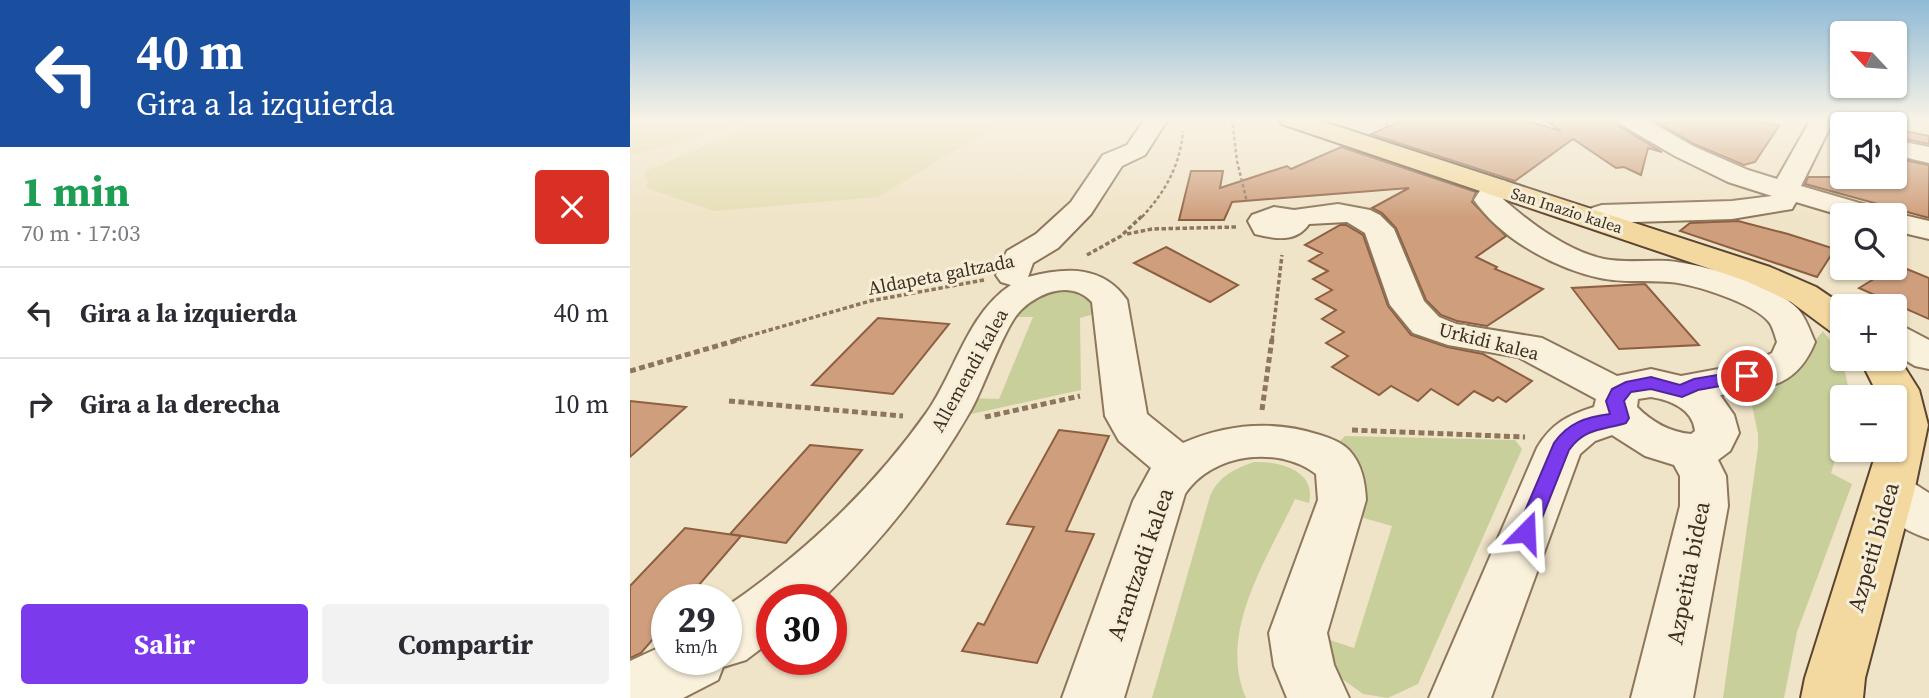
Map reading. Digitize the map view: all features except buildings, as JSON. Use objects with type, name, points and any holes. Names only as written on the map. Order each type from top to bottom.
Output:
[{"type":"main road","name":"San Inazio kalea","points":[[1389,152],[1782,284],[1830,313]]},
{"type":"main road","name":"Azpeiti bidea","points":[[1832,698],[1835,678],[1890,492],[1906,425],[1898,390],[1887,371]]},
{"type":"street","points":[[1013,275],[1018,258],[1047,240],[1081,208],[1112,162],[1133,152]]},
{"type":"street","points":[[1689,152],[1783,197],[1830,207]]},
{"type":"street","points":[[1602,214],[1732,210],[1783,197],[1812,152]]},
{"type":"street","points":[[1496,187],[1488,200],[1508,220],[1553,251],[1592,266],[1616,271],[1683,273],[1759,300],[1785,317],[1796,342],[1787,361],[1766,373],[1694,385],[1682,391]]},
{"type":"street","name":"Urkidi kalea","points":[[1292,219],[1331,212],[1347,213],[1372,222],[1380,229],[1408,305],[1426,325],[1448,334],[1528,347],[1619,406]]},
{"type":"street","points":[[1907,225],[1929,230]]},
{"type":"street","name":"Allemendi kalea","points":[[799,584],[841,546],[912,464],[944,420],[1000,311],[1014,296],[1037,285],[1075,281],[1092,286],[1109,300],[1126,416],[1135,430],[1181,467]]},
{"type":"street","points":[[1907,344],[1929,357]]},
{"type":"street","points":[[1460,697],[1560,448],[1569,436],[1619,406],[1626,387],[1651,383],[1682,391],[1708,409],[1716,420],[1717,431],[1714,440],[1704,447],[1674,449],[1650,441],[1629,428],[1619,406]]},
{"type":"street","name":"Arantzadi kalea","points":[[1093,698],[1163,490],[1190,459],[1217,448],[1266,443],[1304,446],[1330,458],[1343,477],[1342,500],[1298,633],[1300,656],[1318,698]]},
{"type":"street","name":"Azpeitia bidea","points":[[1662,698],[1704,506],[1703,476],[1689,450]]},
{"type":"street","points":[[1890,492],[1929,519]]},
{"type":"street","points":[[630,692],[666,675]]},
{"type":"path","points":[[1078,258],[1101,250],[1127,233],[1167,185],[1182,152]]},
{"type":"path","points":[[1236,152],[1246,198],[1237,206]]},
{"type":"path","points":[[1127,233],[1240,227],[1236,221]]},
{"type":"path","points":[[1261,414],[1278,300],[1281,252]]},
{"type":"path","name":"Aldapeta galtzada","points":[[630,371],[870,301],[1013,275]]},
{"type":"path","points":[[976,419],[1080,396]]},
{"type":"path","points":[[729,401],[912,417]]},
{"type":"path","points":[[1339,429],[1537,437]]},
{"type":"shaded area","points":[[692,152],[953,152],[878,197],[715,211],[646,188],[648,181],[644,172]]},
{"type":"green space","points":[[1067,289],[1089,295],[1101,312],[1080,318],[1081,390],[962,416],[972,398],[999,399],[1033,317],[1009,317],[1039,293]]},
{"type":"green space","points":[[1823,331],[1830,341],[1830,371],[1845,371],[1848,385],[1830,385],[1830,462],[1834,462],[1831,473],[1852,484],[1797,632],[1784,698],[1723,698],[1758,448],[1751,401],[1754,397],[1776,388]]},
{"type":"green space","points":[[1345,436],[1515,440],[1522,449],[1418,684],[1388,698],[1363,694],[1337,675],[1324,638],[1354,648],[1392,526],[1360,517],[1365,485],[1360,467],[1339,442]]},
{"type":"green space","points":[[1254,462],[1275,463],[1294,470],[1302,476],[1310,492],[1309,503],[1295,499],[1250,596],[1238,647],[1239,673],[1246,698],[1152,698],[1210,496],[1228,474]]},
{"type":"route","points":[[1526,532],[1560,448],[1569,436],[1589,423],[1620,418],[1615,409],[1615,401],[1618,393],[1626,387],[1651,383],[1682,391],[1694,385],[1747,376]]}]
